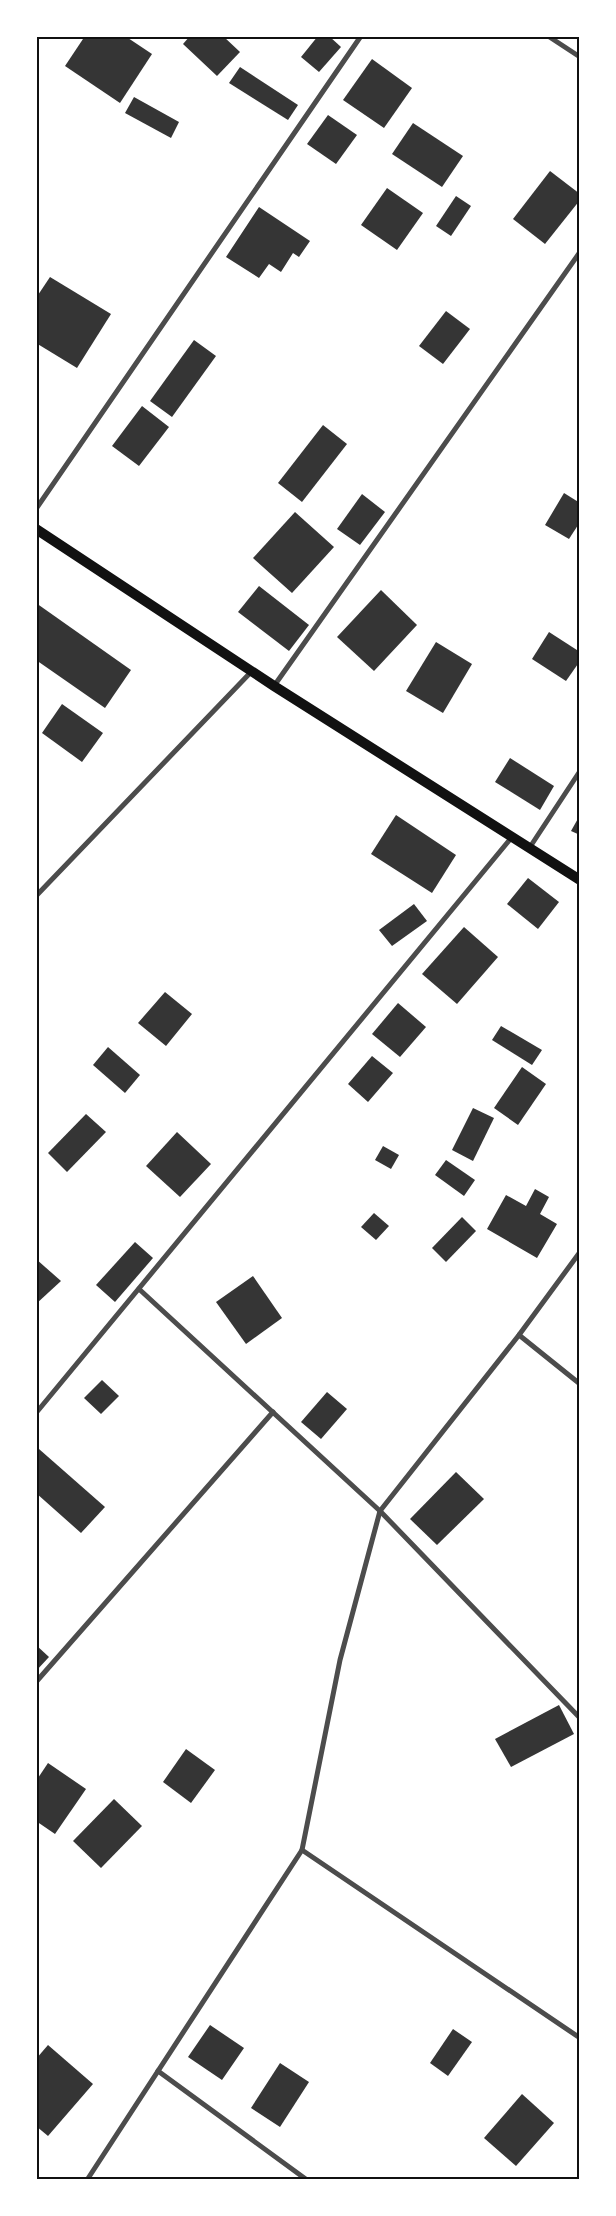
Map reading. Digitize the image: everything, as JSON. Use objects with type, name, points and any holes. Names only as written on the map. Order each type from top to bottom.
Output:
[{"type":"main road","points":[[36,529],[274,686],[580,880]]},
{"type":"street","points":[[36,509],[361,36]]},
{"type":"street","points":[[548,36],[580,57]]},
{"type":"street","points":[[274,686],[580,252]]},
{"type":"street","points":[[36,896],[252,671]]},
{"type":"street","points":[[530,848],[580,772]]},
{"type":"street","points":[[36,1413],[512,837]]},
{"type":"street","points":[[87,2180],[302,1850],[340,1660],[380,1511],[519,1335],[580,1252]]},
{"type":"street","points":[[139,1289],[380,1511],[580,1718]]},
{"type":"street","points":[[519,1335],[580,1384]]},
{"type":"street","points":[[36,1682],[273,1412]]},
{"type":"street","points":[[302,1850],[580,2038]]},
{"type":"street","points":[[158,2071],[307,2180]]},
{"type":"building","points":[[85,36],[125,36],[152,54],[120,103],[65,66]]},
{"type":"building","points":[[190,36],[223,36],[240,52],[217,76],[183,44]]},
{"type":"building","points":[[318,36],[329,36],[341,47],[319,72],[301,57]]},
{"type":"building","points":[[372,59],[412,88],[384,128],[343,100]]},
{"type":"building","points":[[240,67],[298,105],[288,120],[229,83]]},
{"type":"building","points":[[134,97],[179,122],[171,138],[125,113]]},
{"type":"building","points":[[328,115],[357,135],[336,164],[307,144]]},
{"type":"building","points":[[413,123],[463,156],[442,187],[392,154]]},
{"type":"building","points":[[550,171],[580,194],[580,200],[545,244],[513,219]]},
{"type":"building","points":[[387,188],[423,213],[397,250],[361,225]]},
{"type":"building","points":[[456,196],[471,206],[451,236],[436,226]]},
{"type":"building","points":[[259,207],[310,241],[299,257],[293,253],[281,272],[269,264],[259,278],[226,257]]},
{"type":"building","points":[[50,277],[111,314],[77,368],[36,343],[36,298]]},
{"type":"building","points":[[446,311],[470,329],[443,364],[419,346]]},
{"type":"building","points":[[194,340],[216,356],[172,417],[150,401]]},
{"type":"building","points":[[142,406],[169,427],[139,466],[112,446]]},
{"type":"building","points":[[323,425],[347,444],[302,502],[278,483]]},
{"type":"building","points":[[564,493],[580,503],[580,522],[569,539],[545,525]]},
{"type":"building","points":[[362,494],[385,512],[360,545],[337,529]]},
{"type":"building","points":[[295,512],[334,547],[292,593],[253,558]]},
{"type":"building","points":[[259,586],[309,625],[289,651],[238,612]]},
{"type":"building","points":[[381,590],[417,625],[374,671],[337,637]]},
{"type":"building","points":[[36,603],[131,670],[105,708],[36,660]]},
{"type":"building","points":[[549,632],[580,652],[580,661],[566,681],[532,659]]},
{"type":"building","points":[[436,642],[472,664],[443,713],[406,691]]},
{"type":"building","points":[[62,704],[103,733],[82,762],[42,733]]},
{"type":"building","points":[[510,758],[554,786],[540,810],[495,782]]},
{"type":"building","points":[[396,815],[456,855],[432,893],[371,854]]},
{"type":"building","points":[[580,815],[580,835],[571,831]]},
{"type":"building","points":[[528,878],[559,902],[538,929],[507,904]]},
{"type":"building","points":[[414,904],[427,921],[392,946],[379,930]]},
{"type":"building","points":[[464,927],[498,957],[457,1004],[422,974]]},
{"type":"building","points":[[165,992],[192,1014],[166,1046],[138,1023]]},
{"type":"building","points":[[398,1003],[426,1027],[400,1057],[372,1034]]},
{"type":"building","points":[[501,1026],[542,1050],[532,1065],[492,1040]]},
{"type":"building","points":[[108,1047],[140,1075],[125,1093],[93,1065]]},
{"type":"building","points":[[372,1056],[393,1073],[368,1102],[348,1084]]},
{"type":"building","points":[[522,1067],[546,1084],[518,1125],[494,1108]]},
{"type":"building","points":[[473,1108],[494,1118],[473,1161],[452,1150]]},
{"type":"building","points":[[86,1114],[106,1132],[67,1172],[48,1153]]},
{"type":"building","points":[[177,1132],[211,1164],[180,1197],[146,1166]]},
{"type":"building","points":[[383,1146],[399,1155],[391,1169],[375,1160]]},
{"type":"building","points":[[446,1160],[475,1180],[464,1196],[435,1175]]},
{"type":"building","points":[[535,1189],[549,1197],[540,1214],[557,1224],[537,1258],[487,1229],[506,1195],[526,1206]]},
{"type":"building","points":[[374,1213],[389,1226],[376,1240],[361,1227]]},
{"type":"building","points":[[462,1217],[476,1231],[446,1262],[432,1248]]},
{"type":"building","points":[[135,1242],[153,1258],[115,1302],[96,1285]]},
{"type":"building","points":[[36,1259],[61,1281],[36,1304]]},
{"type":"building","points":[[253,1276],[282,1318],[246,1344],[216,1302]]},
{"type":"building","points":[[102,1380],[119,1396],[101,1414],[84,1398]]},
{"type":"building","points":[[327,1392],[347,1409],[321,1439],[301,1422]]},
{"type":"building","points":[[39,1449],[105,1507],[81,1533],[36,1493],[36,1452]]},
{"type":"building","points":[[456,1472],[484,1499],[437,1545],[410,1519]]},
{"type":"building","points":[[36,1645],[49,1657],[36,1671]]},
{"type":"building","points":[[559,1705],[574,1734],[511,1767],[495,1739]]},
{"type":"building","points":[[186,1749],[215,1770],[191,1803],[163,1782]]},
{"type":"building","points":[[48,1763],[86,1789],[55,1834],[36,1821],[36,1781]]},
{"type":"building","points":[[114,1799],[142,1826],[101,1868],[73,1841]]},
{"type":"building","points":[[210,2025],[244,2048],[222,2080],[188,2057]]},
{"type":"building","points":[[453,2029],[472,2042],[448,2076],[430,2063]]},
{"type":"building","points":[[48,2045],[93,2084],[48,2136],[36,2126],[36,2059]]},
{"type":"building","points":[[280,2063],[309,2082],[280,2127],[251,2108]]},
{"type":"building","points":[[522,2094],[554,2123],[516,2166],[484,2138]]}]
